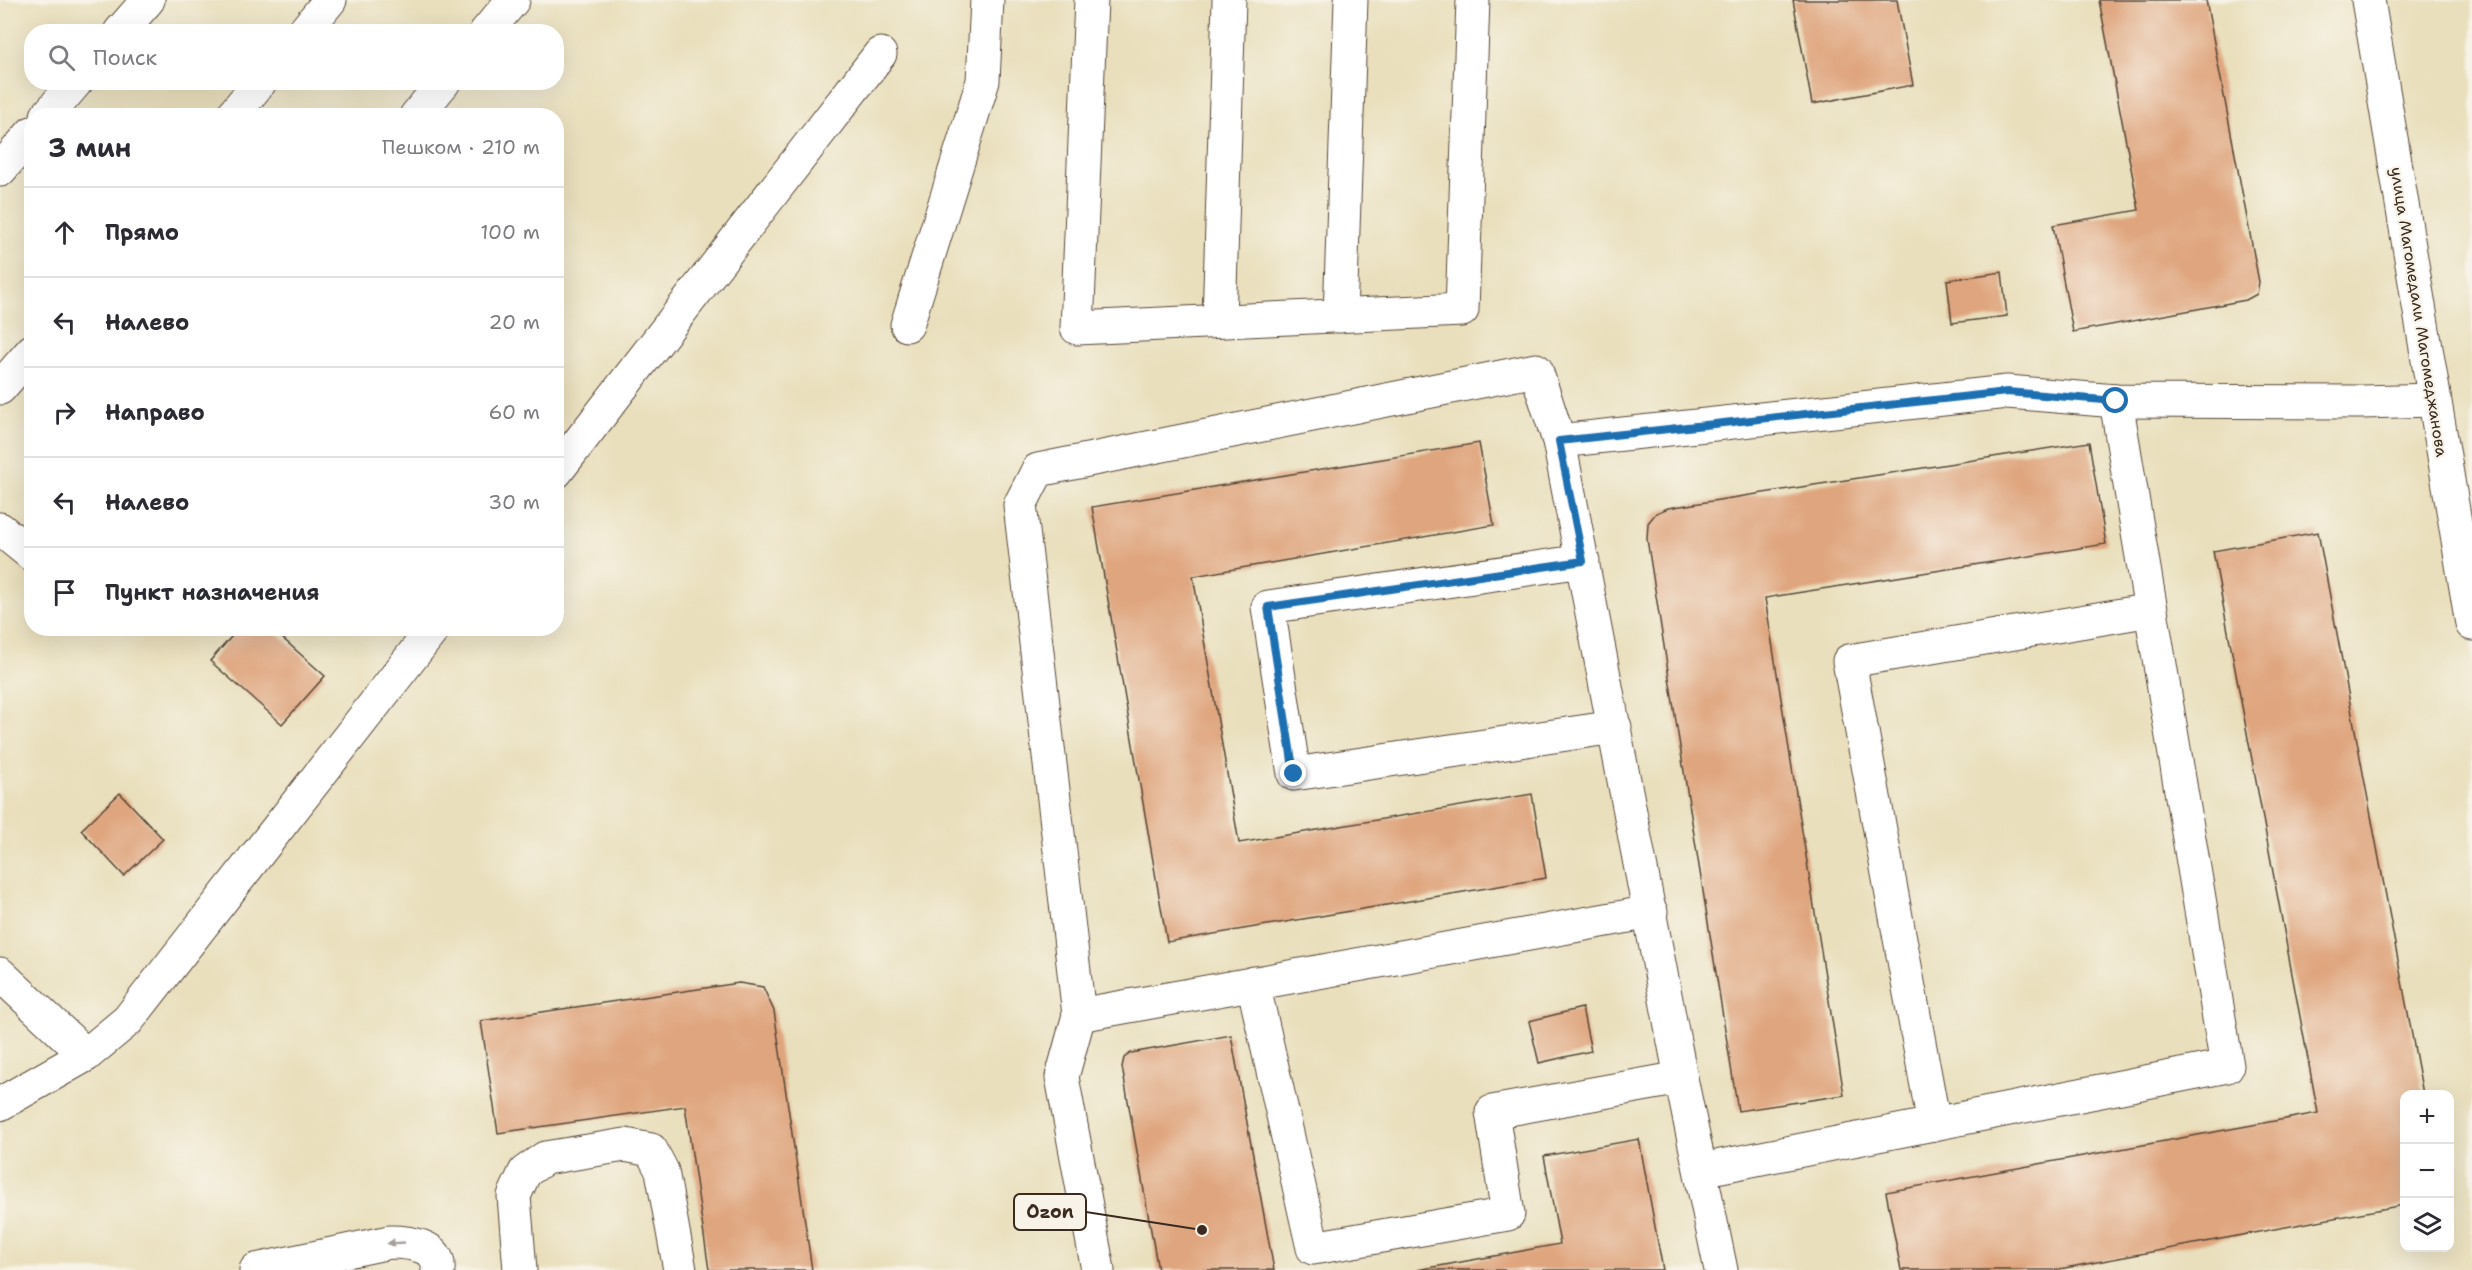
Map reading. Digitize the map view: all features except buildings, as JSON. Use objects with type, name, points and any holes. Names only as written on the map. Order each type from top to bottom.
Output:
[{"type":"street","points":[[127,24],[148,0]]},
{"type":"street","points":[[310,24],[330,0]]},
{"type":"street","points":[[493,24],[513,0]]},
{"type":"street","points":[[907,325],[983,81],[987,0]]},
{"type":"street","points":[[1091,0],[1077,328],[1462,310],[1473,0]]},
{"type":"street","points":[[1219,321],[1229,0]]},
{"type":"street","points":[[1340,316],[1351,0]]},
{"type":"street","name":"улица Магомедали Магомеджановa","points":[[2368,0],[2472,624]]},
{"type":"street","points":[[564,462],[880,54]]},
{"type":"street","points":[[54,108],[69,90]]},
{"type":"street","points":[[239,108],[253,90]]},
{"type":"street","points":[[423,108],[437,90]]},
{"type":"street","points":[[0,170],[24,142]]},
{"type":"street","points":[[0,388],[24,360]]},
{"type":"street","points":[[1098,1270],[1062,1077],[1079,1015],[1020,505],[1038,470],[1536,370],[1559,441],[1721,1270]]},
{"type":"street","points":[[1559,441],[2007,392],[2116,401],[2433,400]]},
{"type":"street","points":[[1701,1170],[2227,1066],[2116,401]]},
{"type":"street","points":[[0,529],[24,548]]},
{"type":"street","points":[[1583,561],[1268,607],[1294,774],[1615,727]]},
{"type":"street","points":[[1934,1124],[1849,661],[2151,610]]},
{"type":"street","points":[[0,1104],[86,1055],[128,1020],[428,636]]},
{"type":"street","points":[[1079,1015],[1651,912]]},
{"type":"street","points":[[0,974],[86,1055]]},
{"type":"street","points":[[1253,983],[1313,1248],[1508,1214],[1492,1113],[1682,1078]]},
{"type":"street","points":[[520,1270],[514,1196],[525,1172],[545,1158],[626,1145],[651,1150],[662,1171],[680,1270]]},
{"type":"street","points":[[256,1270],[390,1242],[413,1242],[433,1253],[439,1266],[438,1270]]},
{"type":"place","name":"Ozon","points":[[1202,1230]]},
{"type":"route","points":[[1294,774],[1268,607],[1583,561],[1559,441],[2007,392],[2116,401]]}]
